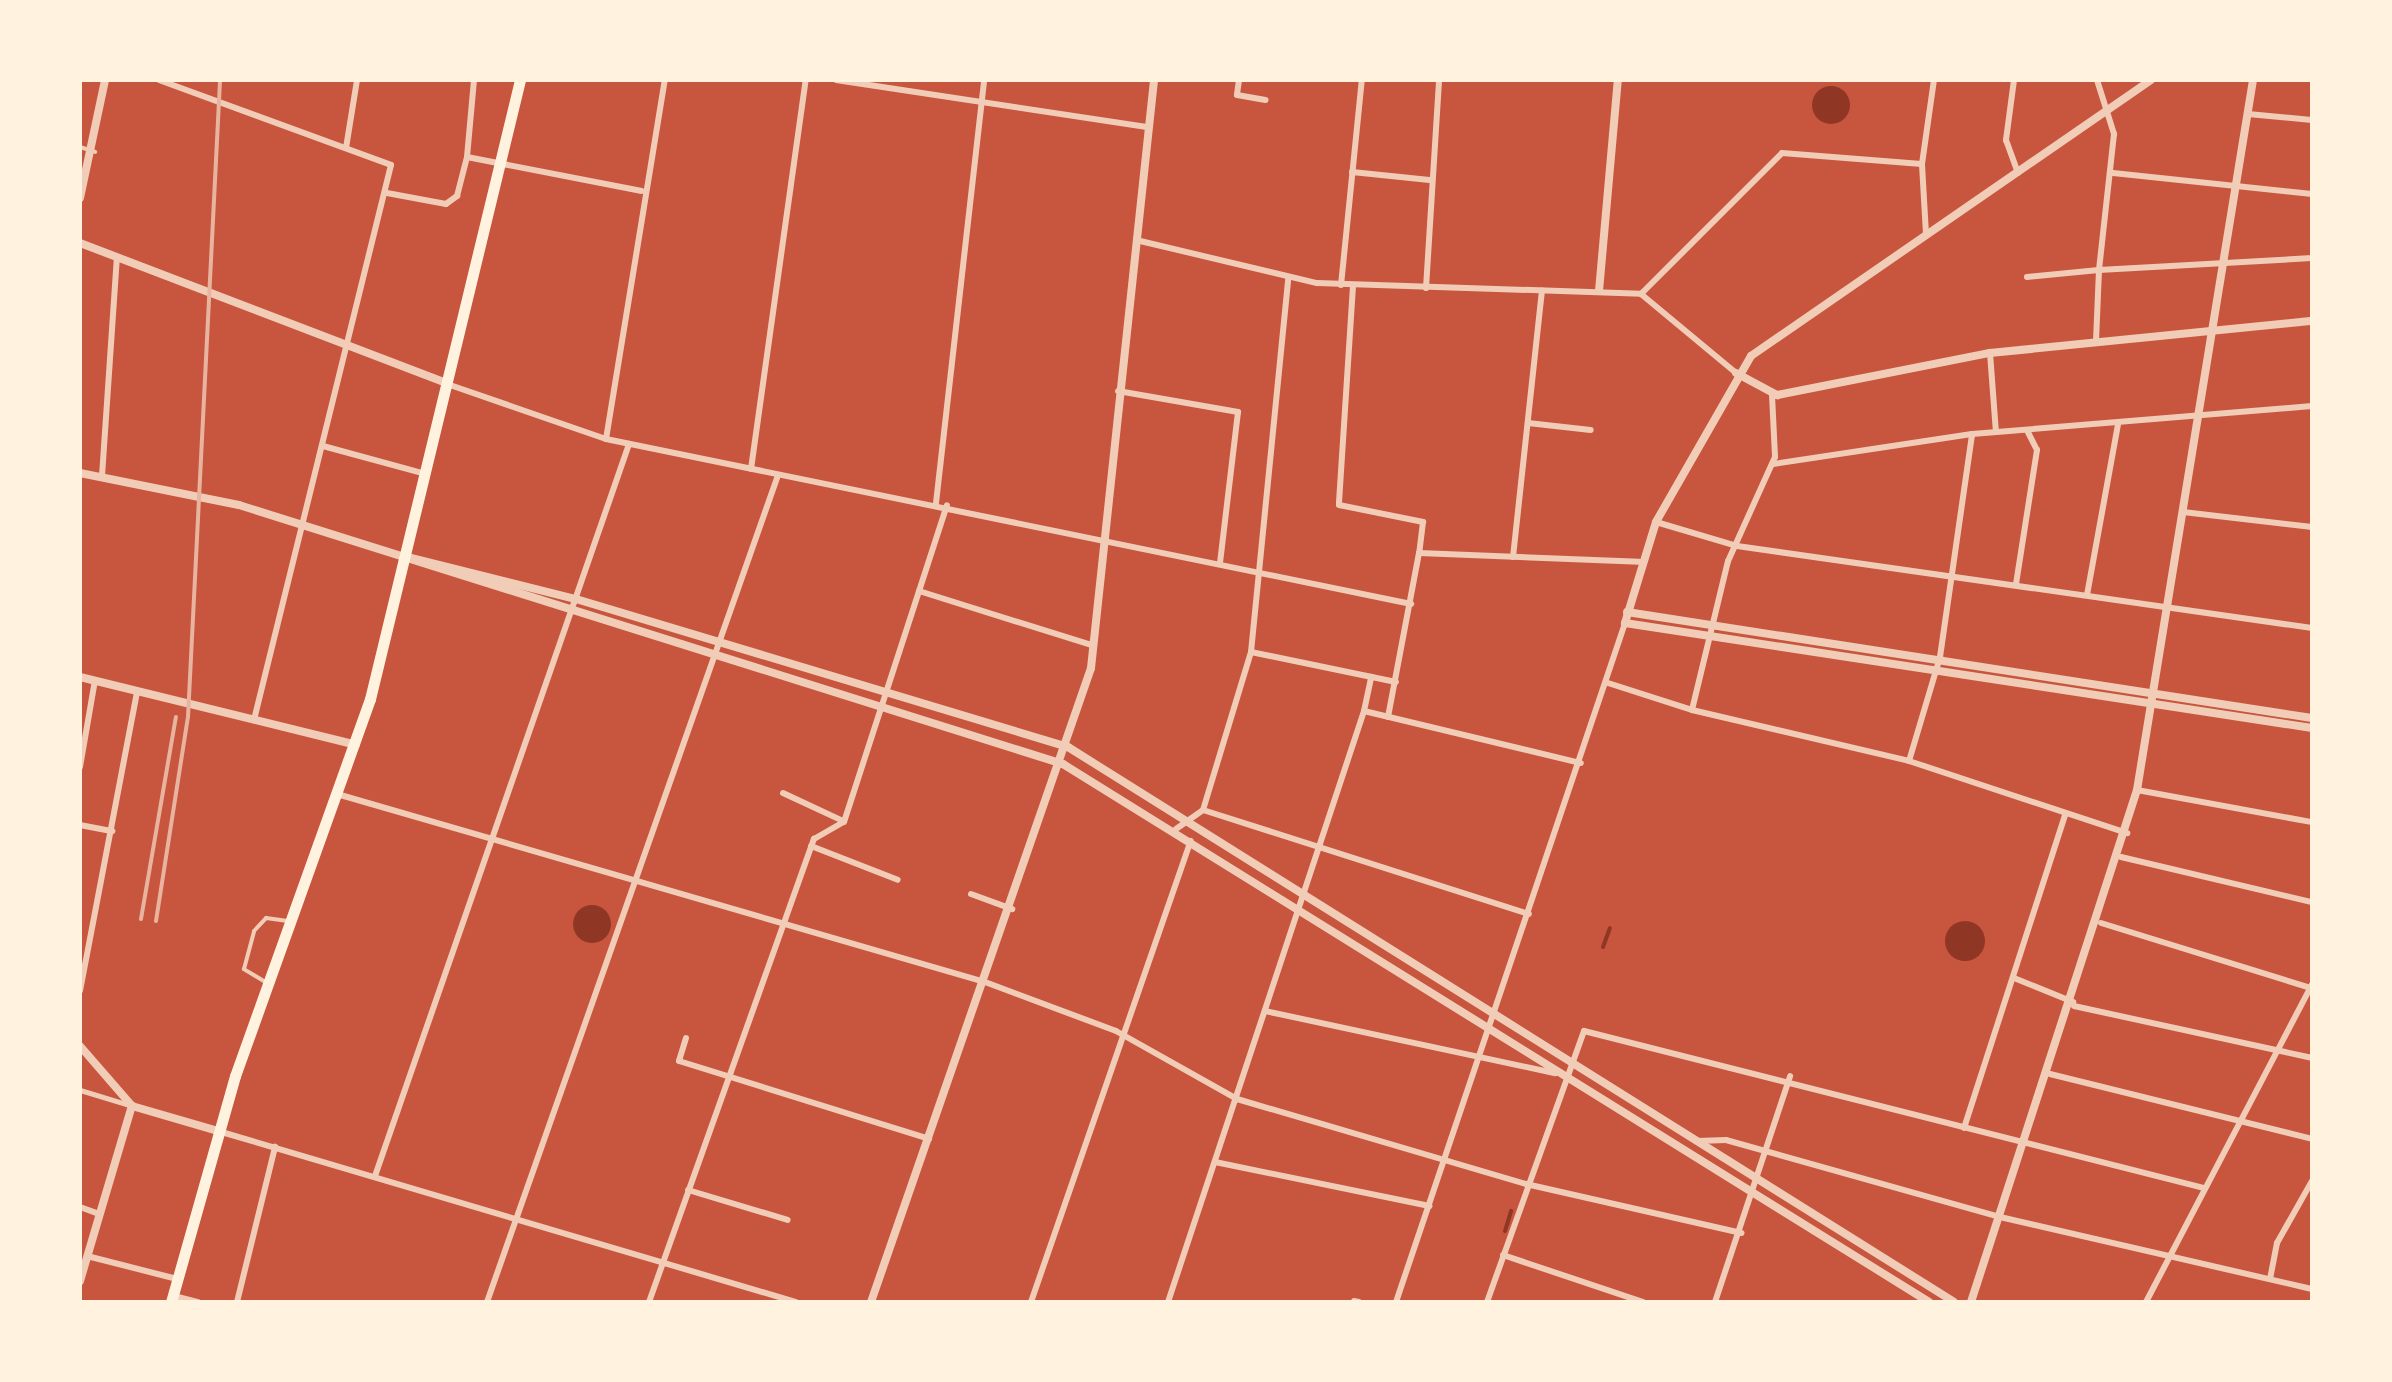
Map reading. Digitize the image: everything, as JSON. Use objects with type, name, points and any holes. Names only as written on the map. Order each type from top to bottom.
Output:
[{"type":"highway","points":[[171,1299],[218,1131],[267,983],[356,745],[428,474],[504,164],[520,80]]},
{"type":"street","points":[[80,198],[95,152],[105,80]]},
{"type":"street","points":[[159,80],[391,165],[254,720]]},
{"type":"street","points":[[346,148],[357,80]]},
{"type":"street","points":[[386,194],[446,204],[457,196],[468,157],[474,80]]},
{"type":"street","points":[[606,440],[642,190],[665,80]]},
{"type":"street","points":[[752,469],[806,80]]},
{"type":"street","points":[[836,80],[980,108],[1148,128]]},
{"type":"street","points":[[936,504],[984,80]]},
{"type":"street","points":[[883,1302],[872,1300],[1063,764],[1096,647],[1118,392],[1154,80]]},
{"type":"street","points":[[1239,80],[1237,95],[1266,100]]},
{"type":"street","points":[[1341,284],[1362,80]]},
{"type":"street","points":[[1426,288],[1439,80]]},
{"type":"street","points":[[1599,291],[1618,80]]},
{"type":"street","points":[[1926,234],[1922,164],[1934,80]]},
{"type":"street","points":[[2014,80],[2006,140],[2018,174]]},
{"type":"street","points":[[2096,80],[2106,110],[2113,173],[2099,270],[2096,341]]},
{"type":"street","points":[[1396,1302],[1608,683],[1639,562],[1656,522],[1736,373],[1926,234],[2151,80]]},
{"type":"street","points":[[1971,1302],[2101,923],[2137,790],[2227,259],[2253,80]]},
{"type":"street","points":[[2248,114],[2312,120]]},
{"type":"street","points":[[1641,294],[1782,154],[1922,164]]},
{"type":"street","points":[[468,157],[642,190]]},
{"type":"street","points":[[1352,172],[1430,180]]},
{"type":"street","points":[[2113,173],[2312,194]]},
{"type":"street","points":[[1136,240],[1288,279],[1353,286],[1641,294],[1736,373],[1772,394],[1990,353],[2312,321]]},
{"type":"street","points":[[80,243],[606,440],[1262,570],[1411,604]]},
{"type":"street","points":[[102,476],[117,257]]},
{"type":"street","points":[[2027,277],[2227,259],[2312,258]]},
{"type":"street","points":[[1203,810],[1251,652],[1288,279]]},
{"type":"street","points":[[1353,286],[1339,505],[1423,522],[1388,717]]},
{"type":"street","points":[[1512,557],[1542,291]]},
{"type":"street","points":[[1990,353],[1996,432]]},
{"type":"street","points":[[1118,392],[1238,412],[1220,562]]},
{"type":"street","points":[[1692,710],[1737,546],[1772,464],[1772,394]]},
{"type":"street","points":[[1772,464],[1972,434],[2312,406]]},
{"type":"street","points":[[1528,423],[1590,430]]},
{"type":"street","points":[[2088,596],[2118,424]]},
{"type":"street","points":[[2016,584],[2037,450],[2027,430]]},
{"type":"street","points":[[1909,761],[1938,661],[1972,434]]},
{"type":"street","points":[[376,1176],[494,844],[629,444]]},
{"type":"street","points":[[322,446],[428,474]]},
{"type":"street","points":[[80,473],[302,525],[571,616],[881,706],[1063,764],[1176,829],[1929,1302]]},
{"type":"street","points":[[486,1302],[716,659],[778,474]]},
{"type":"street","points":[[648,1302],[811,846],[844,822],[947,506]]},
{"type":"street","points":[[2184,512],[2312,527]]},
{"type":"street","points":[[1656,522],[1737,546],[1954,573],[2167,609],[2312,628]]},
{"type":"street","points":[[1419,554],[1639,562]]},
{"type":"street","points":[[407,558],[576,599],[1068,747],[1496,1011],[1756,1182],[1954,1302]]},
{"type":"street","points":[[919,590],[1096,647]]},
{"type":"street","points":[[1627,612],[2312,718]]},
{"type":"street","points":[[1624,623],[1713,626]]},
{"type":"street","points":[[1251,652],[1396,682]]},
{"type":"street","points":[[80,677],[356,745]]},
{"type":"street","points":[[1168,1302],[1321,850],[1371,677]]},
{"type":"street","points":[[80,767],[94,680]]},
{"type":"street","points":[[1608,683],[1692,710],[1909,761],[2127,833]]},
{"type":"street","points":[[80,991],[136,691]]},
{"type":"street","points":[[2153,696],[2312,728]]},
{"type":"street","points":[[1364,710],[1581,763]]},
{"type":"street","points":[[2137,790],[2312,822]]},
{"type":"street","points":[[337,794],[635,885],[984,982],[1124,1036],[1236,1099],[1526,1184],[1742,1232]]},
{"type":"street","points":[[783,794],[844,822]]},
{"type":"street","points":[[1176,829],[1186,817],[1203,810],[1529,914]]},
{"type":"street","points":[[1964,1128],[2066,814]]},
{"type":"street","points":[[80,825],[112,831]]},
{"type":"street","points":[[1031,1302],[1192,840]]},
{"type":"street","points":[[811,846],[898,880]]},
{"type":"street","points":[[2121,856],[2312,902]]},
{"type":"street","points":[[971,894],[1012,909]]},
{"type":"street","points":[[2101,923],[2312,987],[2146,1302]]},
{"type":"street","points":[[2014,978],[2074,1004],[2312,1058]]},
{"type":"street","points":[[1265,1012],[1566,1075]]},
{"type":"street","points":[[1487,1302],[1526,1184],[1584,1031],[1790,1076],[2025,1146],[2204,1188]]},
{"type":"street","points":[[686,1038],[679,1060],[928,1139]]},
{"type":"street","points":[[80,1046],[132,1106]]},
{"type":"street","points":[[2050,1074],[2312,1139]]},
{"type":"street","points":[[1715,1302],[1742,1232],[1790,1076]]},
{"type":"street","points":[[80,1090],[517,1216],[796,1302]]},
{"type":"street","points":[[80,1281],[132,1106]]},
{"type":"street","points":[[1694,1141],[1766,1153],[2000,1218],[2312,1289]]},
{"type":"street","points":[[238,1302],[276,1148]]},
{"type":"street","points":[[1215,1162],[1430,1206]]},
{"type":"street","points":[[2270,1280],[2277,1244],[2312,1180]]},
{"type":"street","points":[[688,1190],[788,1220]]},
{"type":"street","points":[[80,1207],[99,1214]]},
{"type":"street","points":[[1503,1254],[1643,1302]]},
{"type":"street","points":[[88,1256],[177,1279]]},
{"type":"street","points":[[171,1299],[198,1302]]},
{"type":"lane","points":[[80,146],[95,152]]},
{"type":"lane","points":[[267,983],[244,968],[256,926],[289,921]]},
{"type":"shaded area","points":[[1831,86],[1844,92],[1850,105],[1844,118],[1831,124],[1818,118],[1812,105],[1818,92]]},
{"type":"shaded area","points":[[592,905],[605,911],[611,924],[605,937],[592,943],[579,937],[573,924],[579,911]]},
{"type":"shaded area","points":[[1965,921],[1979,927],[1985,941],[1979,955],[1965,961],[1951,955],[1945,941],[1951,927]]},
{"type":"waterway","points":[[1603,947],[1610,928]]},
{"type":"waterway","points":[[1505,1231],[1511,1211]]},
{"type":"railway","points":[[156,921],[188,717],[220,80]]},
{"type":"railway","points":[[141,919],[176,717]]}]
